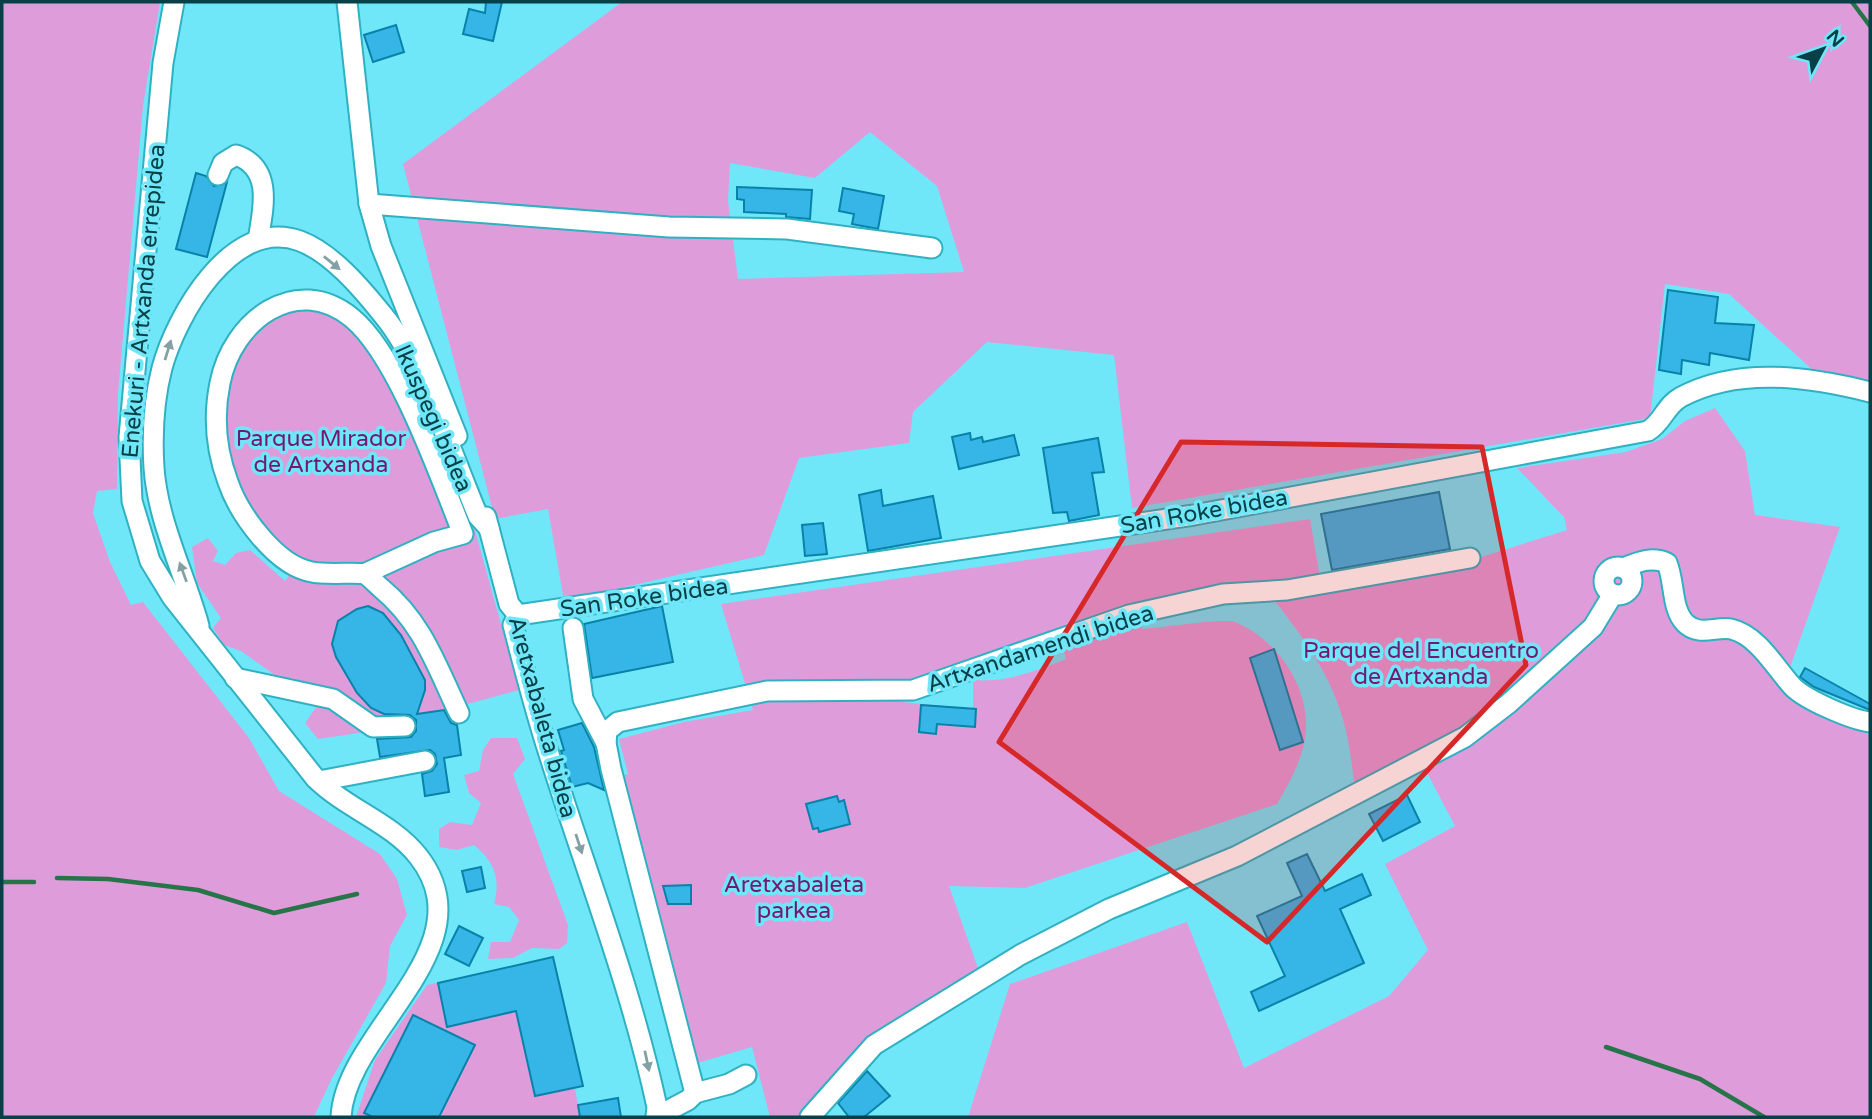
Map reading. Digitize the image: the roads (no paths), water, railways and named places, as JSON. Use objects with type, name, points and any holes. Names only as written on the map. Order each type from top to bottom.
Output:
[{"type":"street","name":"Enekuri - Artxanda errepidea","points":[[174,2],[163,63],[128,462],[134,511],[150,561],[203,637],[318,780]]},
{"type":"street","name":"Aretxabaleta bidea","points":[[348,2],[369,204],[381,246],[429,361],[489,528],[509,604],[518,615],[513,625],[548,751],[639,1026],[657,1107],[656,1117]]},
{"type":"street","points":[[203,637],[189,588],[158,507],[154,467],[155,417],[161,371],[172,337],[190,304],[215,272],[239,250],[258,240],[265,199],[257,169],[247,159],[236,155],[223,163],[218,175]]},
{"type":"street","points":[[369,204],[669,227],[787,229],[932,248]]},
{"type":"street","name":"Ikuspegi bidea","points":[[258,240],[276,237],[300,241],[344,273],[383,315],[413,364],[478,516],[489,528]]},
{"type":"street","points":[[364,574],[434,542],[463,534],[416,423],[384,358],[354,319],[321,300],[302,298],[278,304],[251,325],[230,354],[220,381],[216,435],[228,483],[245,518],[288,560],[308,572],[364,574],[393,598],[423,634],[458,713]]},
{"type":"street","name":"San Roke bidea","points":[[518,615],[1194,515],[1648,431],[1656,426],[1667,407],[1678,399],[1693,391],[1743,380],[1812,378],[1870,392]]},
{"type":"street","name":"Artxandamendi bidea","points":[[606,744],[607,731],[618,722],[653,713],[767,691],[913,690],[1141,612],[1223,594],[1287,590],[1470,558]]},
{"type":"street","points":[[810,1117],[874,1045],[1020,955],[1109,909],[1237,856],[1465,737],[1507,704],[1593,627],[1613,594],[1606,588],[1606,574],[1613,569],[1650,560],[1667,563],[1674,579],[1676,610],[1687,625],[1703,631],[1731,629],[1754,642],[1796,690],[1857,720],[1870,722]]},
{"type":"street","points":[[573,628],[583,699],[606,744],[695,1093]]},
{"type":"street","points":[[235,678],[332,699],[373,727],[405,726]]},
{"type":"street","points":[[318,780],[425,761]]},
{"type":"street","points":[[318,780],[338,799],[406,842],[428,871],[437,908],[433,939],[425,958],[352,1080],[341,1117]]},
{"type":"street","points":[[656,1117],[695,1093],[729,1084],[746,1075]]},
{"type":"waterway","points":[[1852,2],[1870,26]]},
{"type":"waterway","points":[[57,878],[108,879],[198,890],[274,913],[357,894]]},
{"type":"waterway","points":[[2,882],[34,882]]},
{"type":"waterway","points":[[1606,1047],[1700,1079],[1764,1117]]},
{"type":"park label","name":"Parque Mirador de Artxanda","points":[[321,451]]},
{"type":"park label","name":"Parque del Encuentro de Artxanda","points":[[1421,663]]},
{"type":"park label","name":"Aretxabaleta parkea","points":[[794,897]]}]
